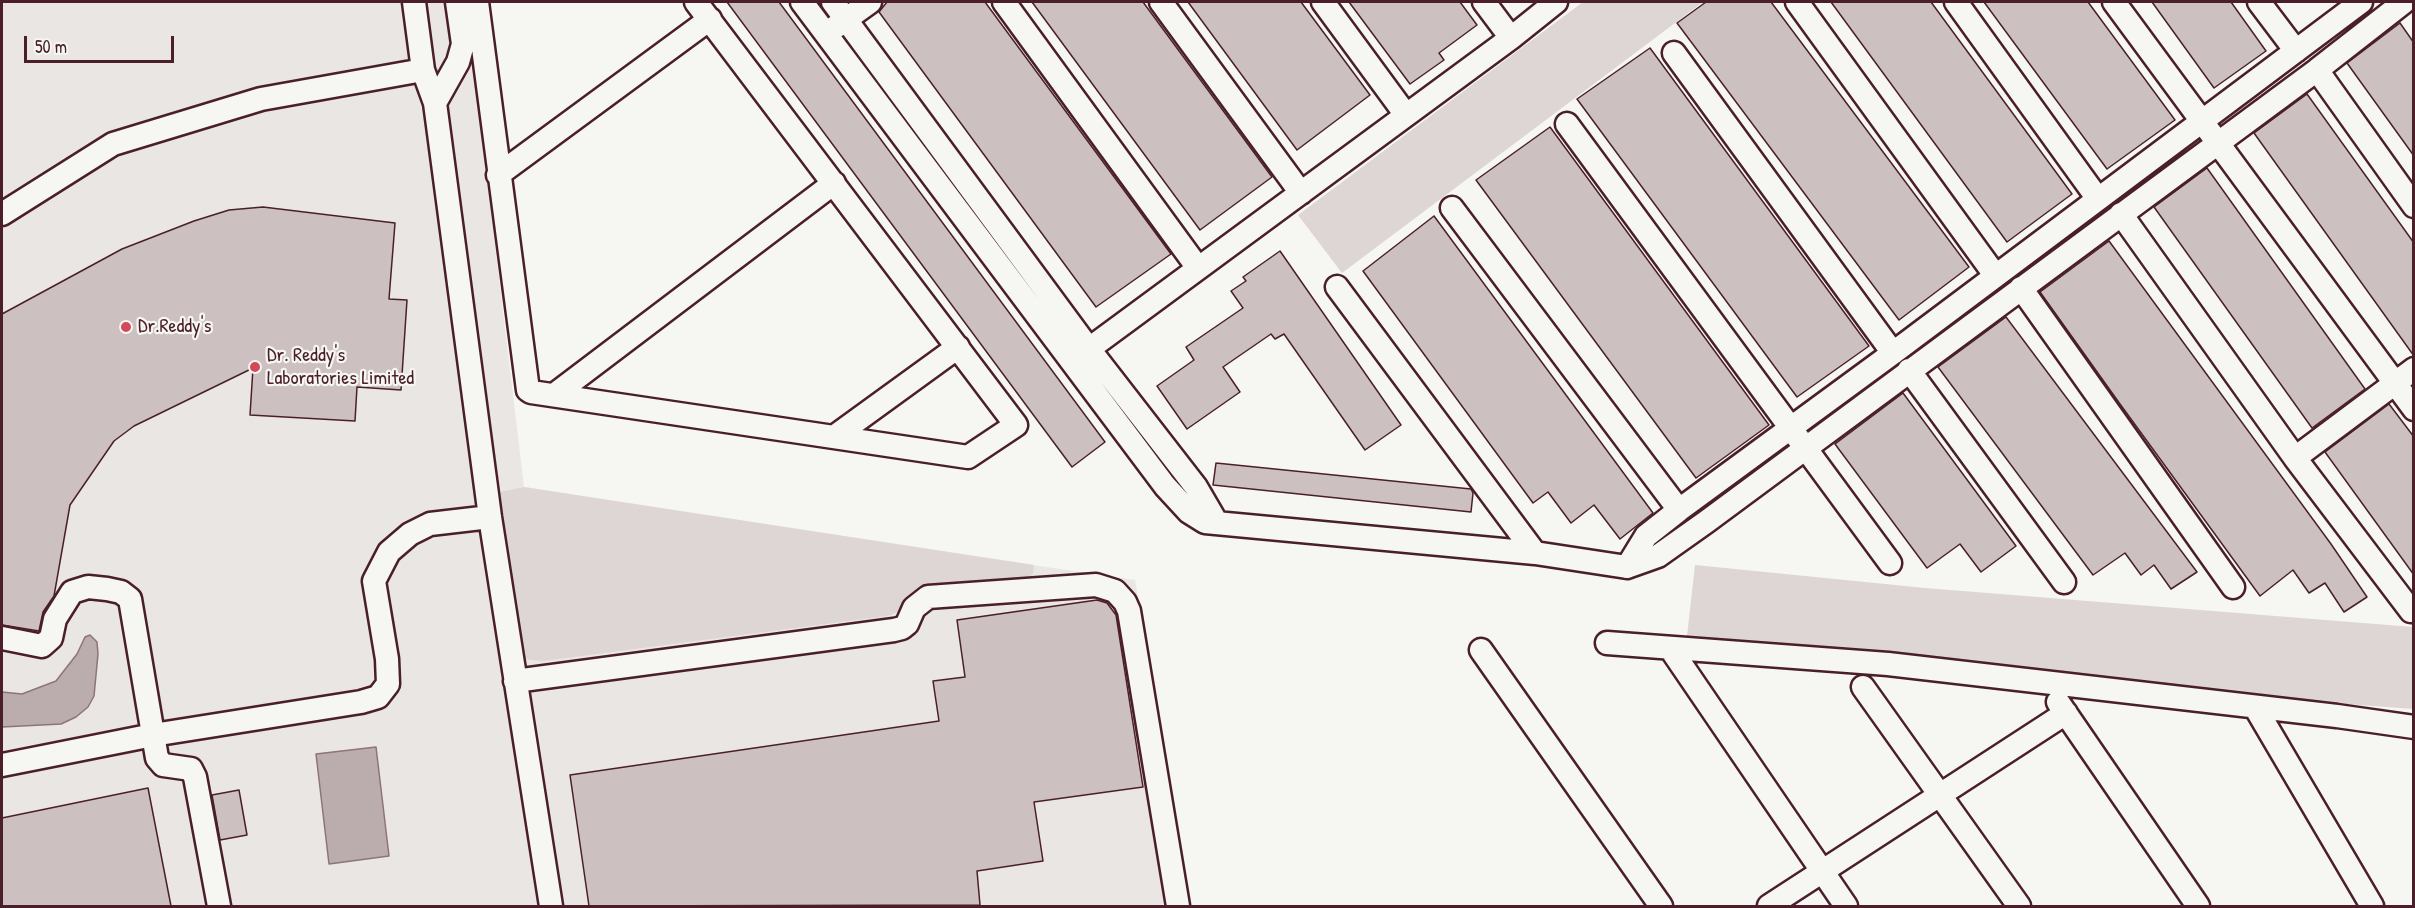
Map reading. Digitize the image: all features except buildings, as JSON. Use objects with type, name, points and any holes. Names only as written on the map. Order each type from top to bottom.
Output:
[{"type":"street","points":[[414,2],[423,70],[435,103],[489,517],[551,906]]},
{"type":"street","points":[[435,103],[458,62],[463,44],[457,2]]},
{"type":"street","points":[[477,2],[526,386],[531,392],[968,457],[1016,425],[696,2]]},
{"type":"street","points":[[802,2],[1081,355],[1196,488],[1217,523],[1535,553],[1627,567],[1658,556],[2317,70],[2404,2]]},
{"type":"street","points":[[825,34],[840,10],[870,2]]},
{"type":"street","points":[[1004,2],[1198,268]]},
{"type":"street","points":[[1161,2],[1301,193]]},
{"type":"street","points":[[1323,2],[1406,115]]},
{"type":"street","points":[[1484,2],[1510,38]]},
{"type":"street","points":[[1081,355],[1556,2]]},
{"type":"street","points":[[1797,2],[1995,274]]},
{"type":"street","points":[[1956,2],[2098,199]]},
{"type":"street","points":[[2114,2],[2414,409]]},
{"type":"street","points":[[2259,2],[2296,51]]},
{"type":"street","points":[[1627,567],[1646,536],[1679,510],[1893,353],[1995,274],[2361,2]]},
{"type":"street","points":[[840,10],[1081,355]]},
{"type":"street","points":[[498,175],[710,20]]},
{"type":"street","points":[[1674,53],[1893,353]]},
{"type":"street","points":[[2,214],[113,144],[261,99],[423,70]]},
{"type":"street","points":[[2317,70],[2414,206]]},
{"type":"street","points":[[1567,124],[1890,563]]},
{"type":"street","points":[[554,394],[834,183]]},
{"type":"street","points":[[1452,208],[1679,510]]},
{"type":"street","points":[[2121,214],[2295,458],[2411,611]]},
{"type":"street","points":[[1337,287],[1535,553]]},
{"type":"street","points":[[2021,288],[2233,587]]},
{"type":"street","points":[[834,437],[958,346]]},
{"type":"street","points":[[2295,458],[2414,369]]},
{"type":"street","points":[[1909,370],[2064,582]]},
{"type":"street","points":[[2,765],[153,735],[361,702],[378,697],[388,684],[387,659],[374,581],[388,552],[410,534],[430,524],[489,517]]},
{"type":"street","points":[[515,681],[894,630],[907,624],[914,608],[928,597],[1096,585],[1115,591],[1125,602],[1129,611],[1178,906]]},
{"type":"street","points":[[2,638],[42,646],[51,638],[55,619],[72,592],[88,587],[121,592],[130,599],[157,758],[163,765],[191,770],[195,777],[219,906]]},
{"type":"street","points":[[1607,643],[1888,664],[2414,727]]},
{"type":"street","points":[[1670,648],[1846,906]]},
{"type":"street","points":[[1481,650],[1661,906]]},
{"type":"street","points":[[2045,682],[2198,906]]},
{"type":"street","points":[[1863,687],[2019,906]]},
{"type":"street","points":[[2255,707],[2372,906]]},
{"type":"street","points":[[1769,906],[2066,713]]},
{"type":"shaded area","name":"Dr. Reddy's Laboratories Limited","points":[[2,2],[466,2],[524,487],[766,526],[1135,580],[1192,906],[2,906]]},
{"type":"shaded area","points":[[1583,2],[1703,2],[1342,273],[1298,215]]},
{"type":"shaded area","points":[[524,487],[1034,565],[1033,574],[1026,579],[927,585],[916,590],[898,612],[887,616],[543,661],[524,659],[518,653],[491,494]]},
{"type":"shaded area","points":[[1695,565],[1925,588],[2413,627],[2413,709],[2240,696],[1918,659],[1687,636]]},
{"type":"shaded area","points":[[90,635],[97,642],[98,654],[94,696],[88,707],[76,717],[61,724],[2,727],[2,692],[22,694],[56,681],[77,654],[85,637]]},
{"type":"shaded area","points":[[376,747],[389,856],[329,864],[316,754]]},
{"type":"place","name":"Dr.Reddy's","points":[[126,327]]},
{"type":"place","name":"Dr. Reddy's Laboratories Limited","points":[[255,367]]}]
